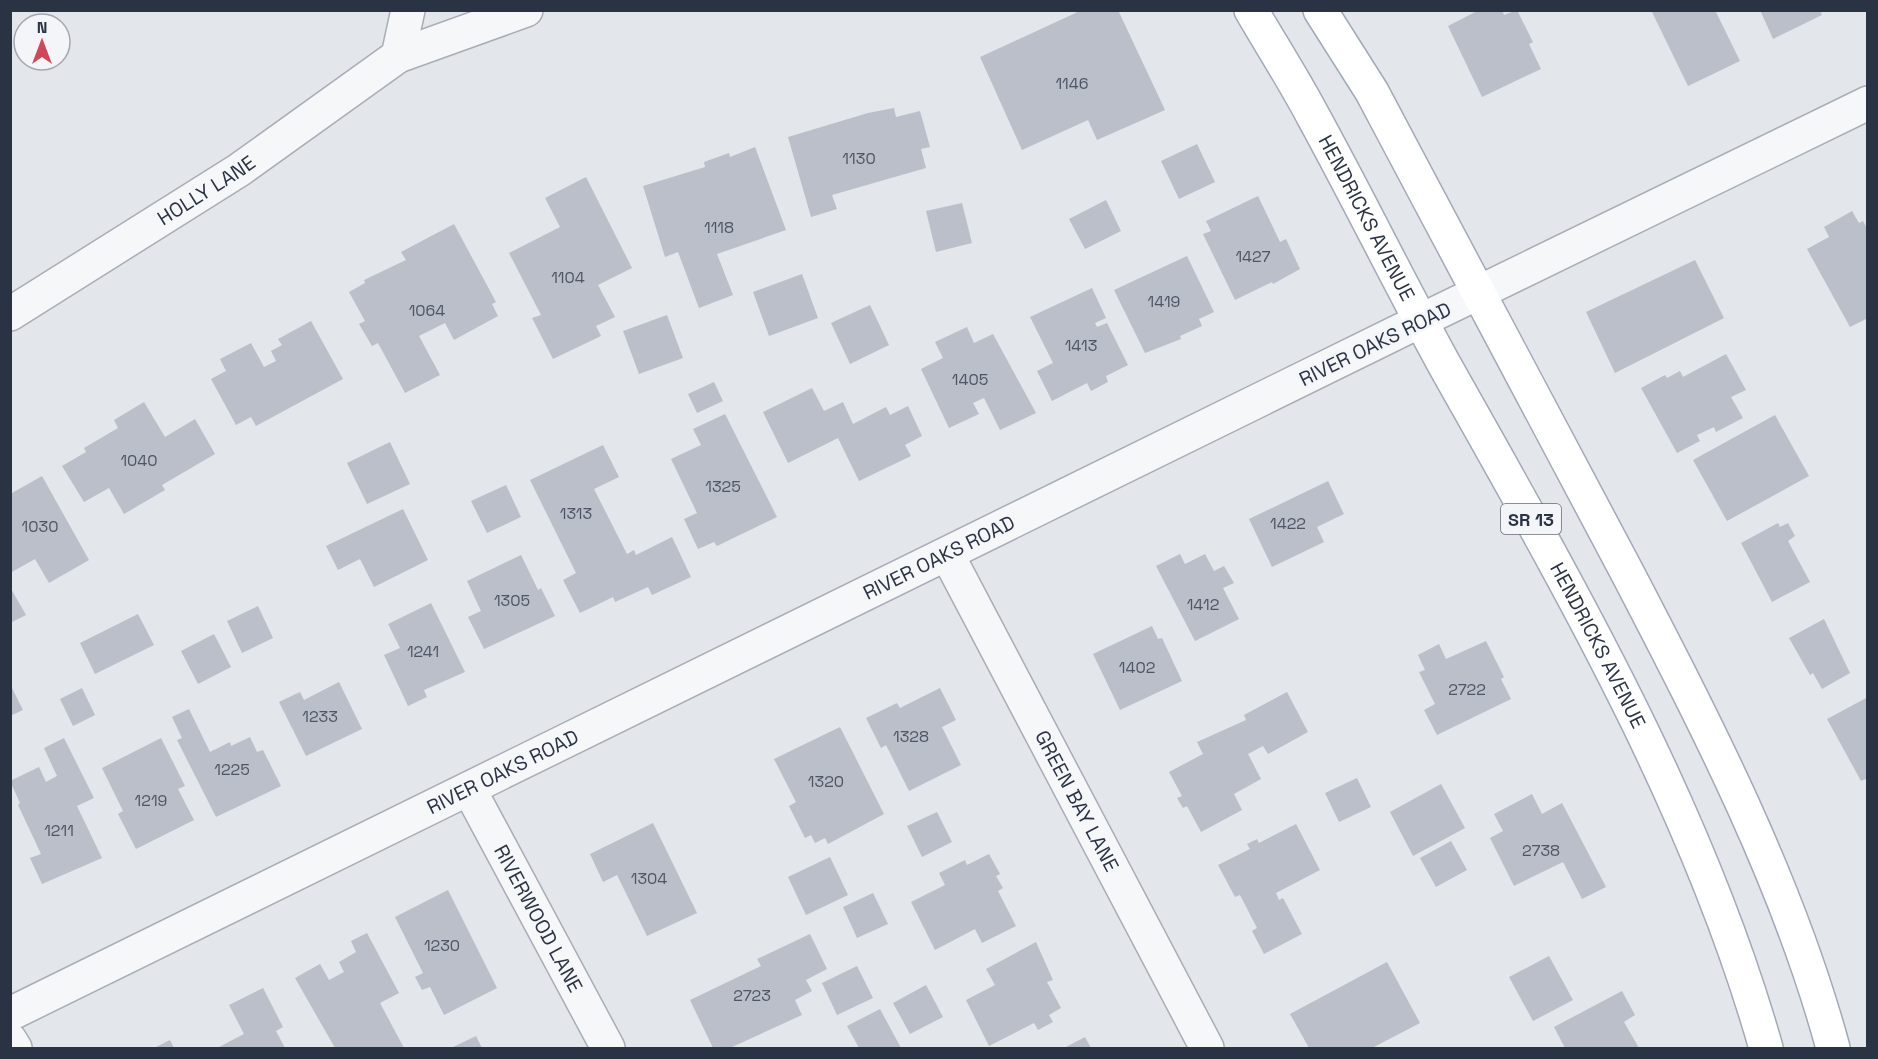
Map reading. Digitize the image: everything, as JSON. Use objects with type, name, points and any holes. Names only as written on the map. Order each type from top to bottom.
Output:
[{"type":"main road","name":"HENDRICKS AVENUE","points":[[1251,10],[1313,115],[1420,321],[1519,497],[1635,715],[1703,868],[1766,1048]]},
{"type":"main road","name":"SR 13","points":[[1320,10],[1372,93],[1689,690],[1755,833],[1818,995],[1833,1048]]},
{"type":"street","points":[[398,56],[408,10]]},
{"type":"street","name":"HOLLY LANE","points":[[10,314],[239,170],[398,56],[526,10]]},
{"type":"street","name":"RIVER OAKS ROAD","points":[[10,1014],[1868,103]]},
{"type":"street","name":"GREEN BAY LANE","points":[[947,554],[1207,1048]]},
{"type":"street","name":"RIVERWOOD LANE","points":[[470,789],[608,1048]]},
{"type":"street","points":[[10,1040],[15,1048]]},
{"type":"building","points":[[1082,10],[1118,10],[1165,110],[1097,140],[1088,120],[1022,150],[980,57]]},
{"type":"building","points":[[1479,10],[1502,10],[1504,15],[1517,10],[1533,42],[1529,44],[1541,69],[1482,97],[1448,26]]},
{"type":"building","points":[[1651,10],[1715,10],[1740,61],[1688,86]]},
{"type":"building","points":[[1760,10],[1820,10],[1822,15],[1773,39]]},
{"type":"building","points":[[894,108],[896,117],[920,111],[930,147],[921,149],[926,168],[832,195],[837,209],[811,217],[788,137],[868,113]]},
{"type":"building","points":[[1197,144],[1215,182],[1179,199],[1161,161]]},
{"type":"building","points":[[755,147],[786,230],[717,254],[733,295],[699,308],[678,252],[665,257],[643,186],[705,167],[704,162],[729,153],[730,157]]},
{"type":"building","points":[[586,177],[632,268],[598,285],[615,317],[596,326],[601,336],[553,359],[532,318],[541,315],[509,253],[560,227],[545,198]]},
{"type":"building","points":[[1258,196],[1280,242],[1286,239],[1300,269],[1273,284],[1272,282],[1235,300],[1203,234],[1211,231],[1206,221]]},
{"type":"building","points":[[1106,200],[1121,231],[1085,249],[1069,219]]},
{"type":"building","points":[[962,203],[972,243],[936,252],[926,211]]},
{"type":"building","points":[[1852,211],[1859,223],[1863,221],[1868,230],[1868,318],[1850,327],[1807,249],[1829,237],[1824,227]]},
{"type":"building","points":[[454,224],[496,302],[492,304],[498,316],[454,340],[445,323],[419,336],[440,375],[405,393],[378,343],[372,346],[359,324],[365,321],[349,292],[365,283],[364,280],[406,260],[401,252]]},
{"type":"building","points":[[1187,256],[1214,312],[1199,319],[1202,326],[1180,336],[1181,339],[1145,353],[1114,290]]},
{"type":"building","points":[[1695,260],[1724,318],[1615,373],[1586,312]]},
{"type":"building","points":[[802,274],[818,318],[769,336],[753,292]]},
{"type":"building","points":[[1092,288],[1106,318],[1095,323],[1097,327],[1107,323],[1128,365],[1106,376],[1108,382],[1091,391],[1087,383],[1052,401],[1037,371],[1053,363],[1030,317]]},
{"type":"building","points":[[870,305],[889,345],[850,364],[831,323]]},
{"type":"building","points":[[667,315],[683,358],[639,374],[623,331]]},
{"type":"building","points":[[311,321],[343,379],[256,426],[251,417],[236,425],[211,379],[226,371],[220,359],[251,343],[264,367],[276,361],[271,351],[282,345],[278,339]]},
{"type":"building","points":[[967,327],[974,343],[993,334],[1036,413],[1000,430],[984,398],[973,403],[979,414],[949,428],[921,369],[943,358],[935,342]]},
{"type":"building","points":[[1726,354],[1746,390],[1731,397],[1743,418],[1716,432],[1714,427],[1697,435],[1700,441],[1677,453],[1641,388],[1665,375],[1667,378],[1680,371],[1683,377]]},
{"type":"building","points":[[714,382],[723,401],[697,413],[688,394]]},
{"type":"building","points":[[812,388],[824,411],[843,402],[853,424],[886,407],[890,415],[908,406],[922,436],[905,445],[911,456],[859,481],[838,438],[788,463],[763,412]]},
{"type":"building","points":[[144,402],[165,437],[195,419],[215,454],[162,485],[165,490],[124,514],[109,488],[84,502],[62,466],[86,452],[84,448],[118,428],[114,420]]},
{"type":"building","points":[[725,414],[777,517],[717,546],[714,542],[698,549],[684,519],[697,513],[671,459],[701,445],[693,429]]},
{"type":"building","points":[[1775,415],[1809,476],[1727,521],[1693,460]]},
{"type":"building","points":[[390,442],[410,484],[367,504],[347,463]]},
{"type":"building","points":[[603,445],[619,477],[594,489],[627,554],[634,550],[636,555],[672,537],[691,577],[652,595],[648,587],[615,602],[613,597],[580,613],[563,580],[576,573],[530,480]]},
{"type":"building","points":[[42,476],[89,560],[49,583],[35,559],[10,573],[10,490],[12,493]]},
{"type":"building","points":[[1328,481],[1344,514],[1317,527],[1324,542],[1272,567],[1249,519]]},
{"type":"building","points":[[506,485],[521,517],[487,533],[471,501]]},
{"type":"building","points":[[403,509],[428,560],[374,587],[360,559],[338,570],[326,546]]},
{"type":"building","points":[[1778,523],[1780,527],[1788,523],[1795,536],[1788,541],[1810,582],[1772,602],[1741,543]]},
{"type":"building","points":[[1180,554],[1185,564],[1205,554],[1214,571],[1224,566],[1234,583],[1223,588],[1239,619],[1195,641],[1156,566]]},
{"type":"building","points":[[521,555],[538,590],[541,588],[555,616],[484,649],[468,617],[481,611],[467,581]]},
{"type":"building","points":[[10,587],[26,615],[10,623]]},
{"type":"building","points":[[431,603],[465,672],[424,690],[427,697],[408,706],[384,655],[400,648],[388,624]]},
{"type":"building","points":[[258,606],[273,638],[242,653],[227,621]]},
{"type":"building","points":[[138,614],[154,645],[95,674],[80,643]]},
{"type":"building","points":[[1824,619],[1850,673],[1822,689],[1813,673],[1810,675],[1789,638]]},
{"type":"building","points":[[1152,626],[1158,639],[1162,638],[1182,681],[1120,710],[1093,654]]},
{"type":"building","points":[[214,634],[231,667],[198,684],[181,651]]},
{"type":"building","points":[[1486,641],[1504,677],[1501,679],[1511,699],[1437,735],[1424,710],[1435,704],[1419,672],[1425,670],[1418,655],[1439,644],[1446,659]]},
{"type":"building","points":[[339,682],[362,729],[306,756],[279,702],[300,692],[304,700]]},
{"type":"building","points":[[10,684],[23,710],[10,716]]},
{"type":"building","points":[[82,688],[95,715],[73,726],[60,699]]},
{"type":"building","points":[[940,688],[956,720],[942,727],[961,765],[909,791],[886,745],[881,748],[866,718],[897,703],[900,708]]},
{"type":"building","points":[[1287,692],[1308,732],[1268,754],[1263,746],[1248,754],[1261,779],[1234,794],[1242,810],[1201,832],[1187,806],[1183,808],[1177,798],[1182,796],[1169,772],[1203,754],[1197,742],[1246,720],[1244,715]]},
{"type":"building","points":[[1868,697],[1868,778],[1861,781],[1827,719]]},
{"type":"building","points":[[189,709],[210,752],[230,742],[231,746],[250,737],[257,752],[263,750],[281,786],[216,817],[177,740],[182,738],[172,717]]},
{"type":"building","points":[[840,727],[884,814],[828,844],[825,838],[815,843],[811,835],[805,838],[789,806],[796,802],[774,759]]},
{"type":"building","points":[[64,738],[94,798],[77,806],[102,858],[42,884],[30,858],[41,854],[18,805],[20,803],[10,781],[39,767],[46,782],[57,776],[44,748]]},
{"type":"building","points":[[161,738],[185,786],[178,789],[194,820],[136,849],[118,814],[123,811],[102,768]]},
{"type":"building","points":[[1357,778],[1371,807],[1339,822],[1325,793]]},
{"type":"building","points":[[1441,784],[1465,828],[1413,856],[1390,812]]},
{"type":"building","points":[[1532,794],[1542,814],[1562,803],[1606,887],[1582,899],[1563,862],[1514,886],[1490,838],[1503,831],[1494,814]]},
{"type":"building","points":[[937,812],[952,842],[922,857],[907,826]]},
{"type":"building","points":[[653,823],[697,913],[647,936],[617,875],[603,882],[590,854]]},
{"type":"building","points":[[1296,824],[1320,870],[1276,893],[1279,900],[1283,898],[1302,934],[1264,954],[1252,931],[1257,928],[1240,895],[1235,897],[1218,865],[1250,849],[1247,844],[1257,839],[1259,843]]},
{"type":"building","points":[[1451,841],[1467,870],[1436,887],[1420,858]]},
{"type":"building","points":[[989,854],[1000,874],[996,876],[1003,888],[998,891],[1016,926],[982,943],[975,929],[935,950],[911,902],[945,885],[939,873],[965,860],[967,865]]},
{"type":"building","points":[[830,857],[848,895],[806,915],[788,877]]},
{"type":"building","points":[[448,890],[497,988],[444,1015],[430,987],[422,990],[415,977],[423,973],[395,917]]},
{"type":"building","points":[[873,893],[888,924],[857,938],[843,907]]},
{"type":"building","points":[[367,933],[399,993],[380,1003],[404,1048],[335,1048],[295,978],[320,964],[329,980],[344,972],[339,962],[356,952],[351,941]]},
{"type":"building","points":[[810,934],[827,969],[806,980],[812,991],[795,1000],[802,1015],[730,1048],[713,1048],[690,1000],[761,966],[757,959]]},
{"type":"building","points":[[1036,942],[1053,980],[1047,982],[1061,1008],[1049,1015],[1053,1022],[1038,1030],[1034,1023],[989,1046],[966,1000],[995,985],[986,969]]},
{"type":"building","points":[[1549,956],[1573,1000],[1533,1021],[1509,977]]},
{"type":"building","points":[[1387,962],[1420,1023],[1372,1048],[1309,1048],[1290,1014]]},
{"type":"building","points":[[857,966],[873,998],[837,1015],[822,983]]},
{"type":"building","points":[[926,985],[943,1017],[910,1034],[893,1003]]},
{"type":"building","points":[[263,988],[283,1027],[276,1031],[285,1048],[217,1048],[244,1034],[229,1005]]},
{"type":"building","points":[[1622,991],[1635,1015],[1624,1022],[1639,1048],[1565,1048],[1554,1027]]},
{"type":"building","points":[[880,1009],[901,1048],[859,1048],[847,1026]]},
{"type":"building","points":[[476,1036],[482,1048],[451,1048]]},
{"type":"building","points":[[1085,1037],[1091,1048],[1064,1048]]},
{"type":"building","points":[[170,1040],[174,1048],[154,1048]]}]
